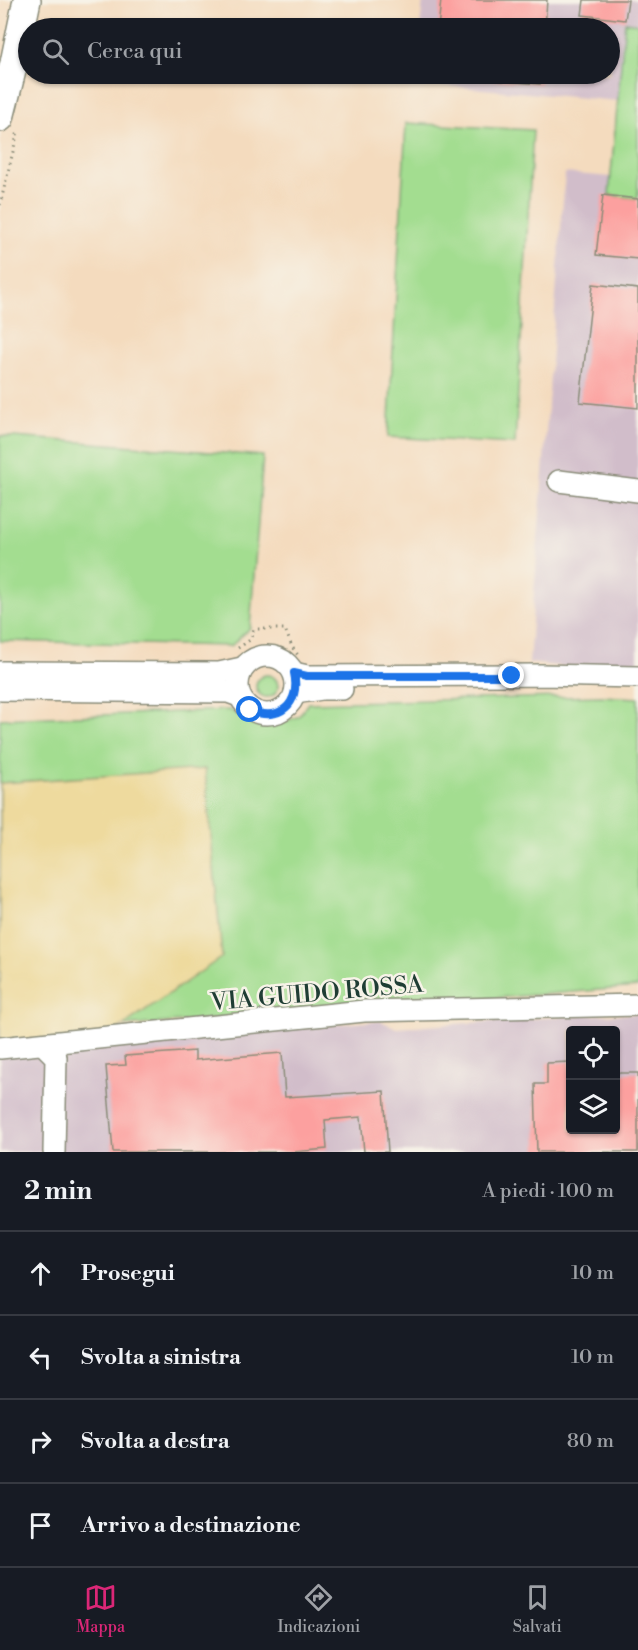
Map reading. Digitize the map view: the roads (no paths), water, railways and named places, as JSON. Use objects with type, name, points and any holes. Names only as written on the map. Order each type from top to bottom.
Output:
[{"type":"main road","points":[[23,18],[27,0]]},
{"type":"main road","points":[[10,122],[14,63],[18,44]]},
{"type":"street","points":[[559,481],[638,491]]},
{"type":"street","points":[[267,656],[283,660],[289,666],[295,683],[291,702],[285,709],[268,715],[259,714],[243,704],[237,686],[242,668],[257,657],[267,656]]},
{"type":"street","points":[[0,672],[219,673],[242,668]]},
{"type":"street","points":[[295,683],[307,676],[638,677]]},
{"type":"street","points":[[295,683],[322,689],[533,687],[638,689]]},
{"type":"street","points":[[0,690],[228,692],[239,696]]},
{"type":"street","name":"VIA GUIDO ROSSA","points":[[0,1048],[364,1011],[638,1005]]},
{"type":"street","points":[[44,1045],[56,1057],[54,1152]]}]
